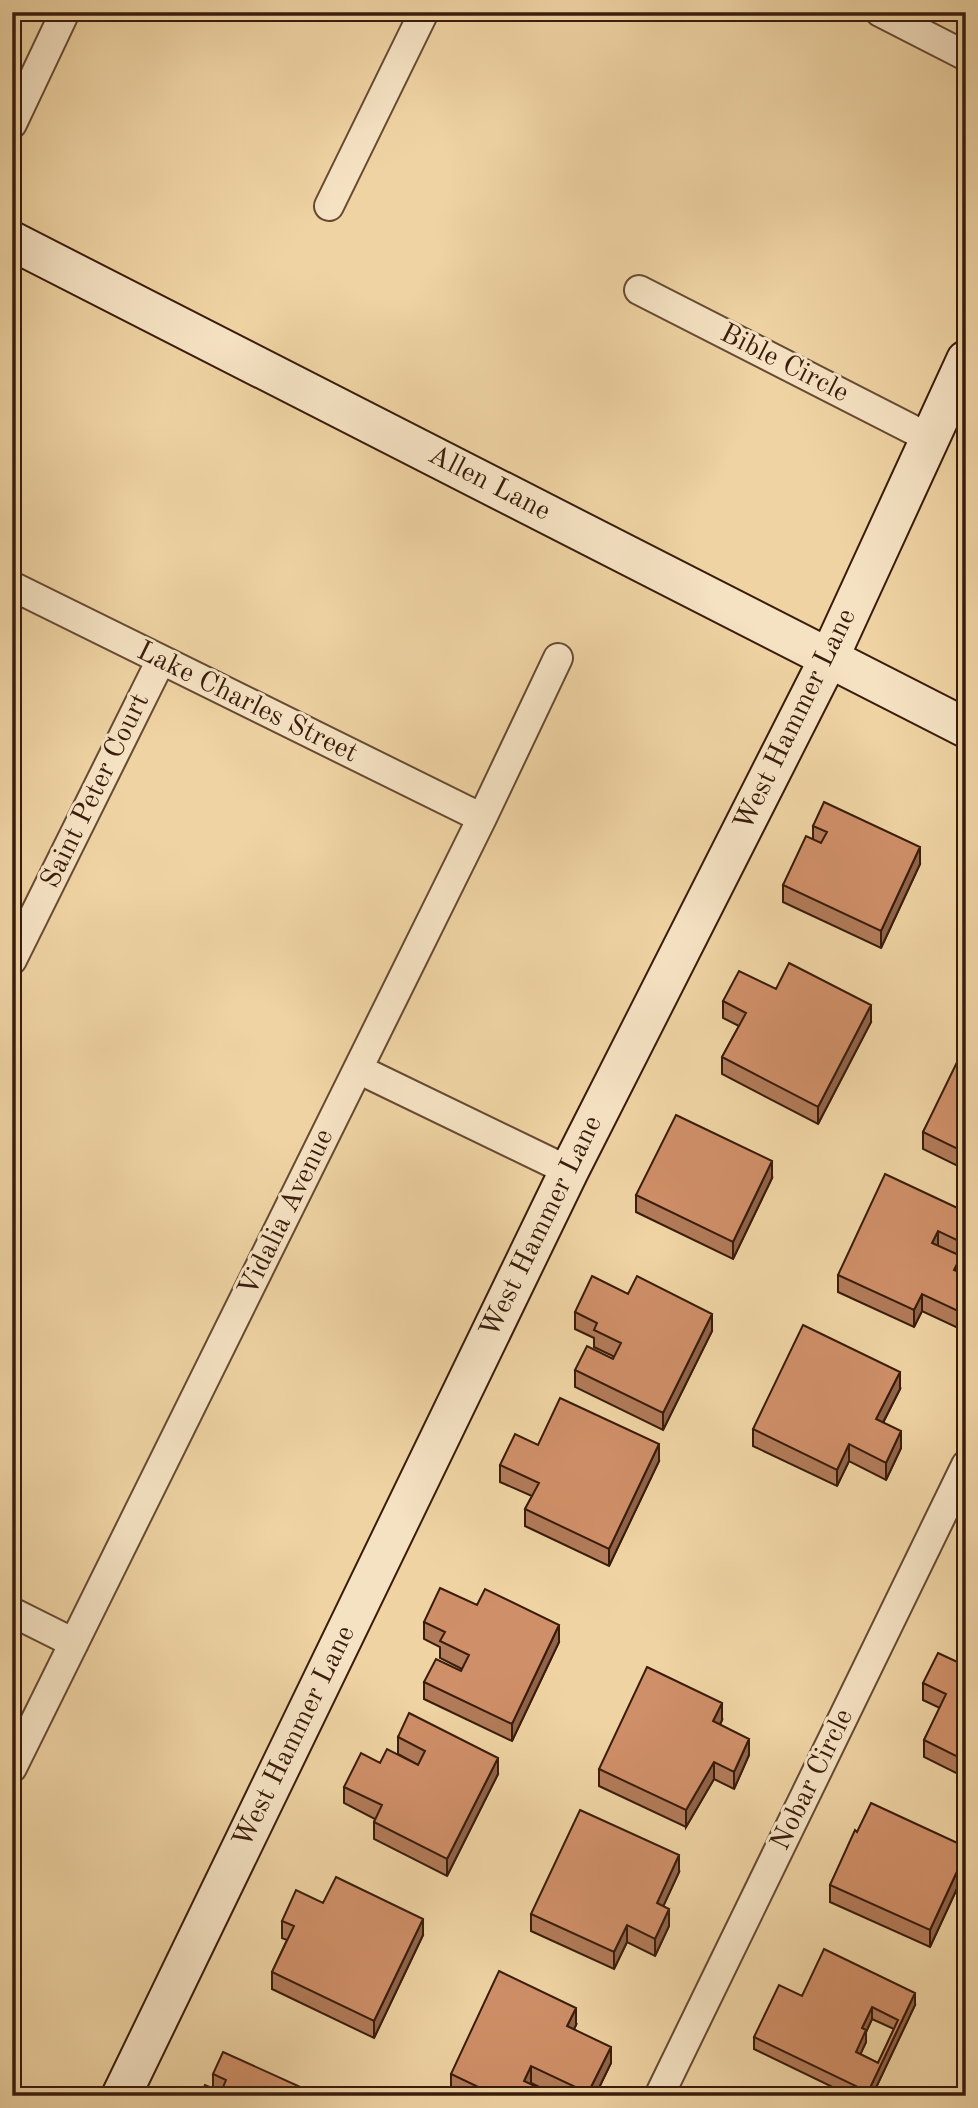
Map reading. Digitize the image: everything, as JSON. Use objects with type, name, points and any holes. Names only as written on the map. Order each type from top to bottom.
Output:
[{"type":"street","points":[[12,124],[65,12]]},
{"type":"street","points":[[329,206],[424,12]]},
{"type":"street","points":[[880,12],[966,56]]},
{"type":"street","name":"Allen Lane","points":[[12,241],[966,728]]},
{"type":"street","name":"Bible Circle","points":[[639,290],[929,438]]},
{"type":"street","name":"West Hammer Lane","points":[[121,2096],[569,1171],[829,658],[966,360]]},
{"type":"street","name":"Lake Charles Street","points":[[12,586],[482,818]]},
{"type":"street","name":"Vidalia Avenue","points":[[12,1768],[482,818],[558,658]]},
{"type":"street","name":"Saint Peter Court","points":[[12,960],[161,660]]},
{"type":"street","points":[[358,1069],[569,1171]]},
{"type":"street","name":"Nobar Circle","points":[[659,2096],[966,1465]]},
{"type":"street","points":[[12,1612],[74,1643]]},
{"type":"building","points":[[824,802],[920,847],[881,931],[783,885],[806,836],[821,843],[827,832],[813,826]]},
{"type":"building","points":[[789,963],[871,1005],[818,1107],[722,1057],[746,1013],[723,1001],[739,971],[776,989]]},
{"type":"building","points":[[962,1052],[966,1053],[966,1153],[923,1132]]},
{"type":"building","points":[[676,1115],[772,1161],[733,1242],[636,1195]]},
{"type":"building","points":[[885,1174],[966,1212],[966,1237],[963,1243],[938,1231],[932,1243],[961,1256],[954,1270],[966,1275],[966,1294],[958,1311],[922,1294],[914,1310],[838,1275]]},
{"type":"building","points":[[592,1276],[628,1294],[637,1276],[712,1314],[663,1413],[575,1370],[587,1346],[613,1359],[621,1343],[594,1330],[597,1323],[575,1312]]},
{"type":"building","points":[[803,1325],[900,1372],[876,1419],[901,1431],[886,1463],[849,1444],[837,1470],[753,1429]]},
{"type":"building","points":[[560,1398],[659,1444],[609,1549],[525,1509],[539,1483],[500,1465],[515,1434],[538,1445]]},
{"type":"building","points":[[440,1588],[477,1605],[485,1589],[559,1625],[512,1724],[424,1682],[436,1659],[461,1671],[469,1655],[440,1641],[445,1632],[424,1622]]},
{"type":"building","points":[[938,1653],[966,1666],[966,1761],[924,1740],[946,1694],[923,1683]]},
{"type":"building","points":[[647,1667],[722,1703],[713,1721],[749,1739],[734,1772],[714,1762],[686,1810],[599,1769]]},
{"type":"building","points":[[409,1713],[498,1758],[447,1859],[374,1822],[382,1805],[344,1787],[361,1753],[380,1763],[387,1749],[418,1765],[425,1751],[398,1737]]},
{"type":"building","points":[[871,1803],[966,1847],[930,1930],[830,1885],[855,1830],[857,1832]]},
{"type":"building","points":[[580,1810],[679,1855],[657,1903],[669,1909],[655,1939],[627,1925],[614,1952],[531,1914]]},
{"type":"building","points":[[336,1877],[423,1919],[374,2021],[272,1972],[294,1926],[282,1921],[296,1890],[323,1903]]},
{"type":"building","points":[[824,1949],[915,1993],[868,2092],[754,2037],[779,1985],[802,1996]],"holes":[[[872,2007],[898,2020],[878,2063],[856,2052],[866,2030],[862,2028]]]},
{"type":"building","points":[[499,1971],[576,2008],[567,2026],[611,2047],[588,2093],[531,2066],[524,2081],[552,2094],[550,2096],[497,2096],[451,2074]]},
{"type":"building","points":[[223,2052],[307,2090],[304,2096],[200,2096],[205,2085],[221,2092],[226,2080],[213,2074]]}]
